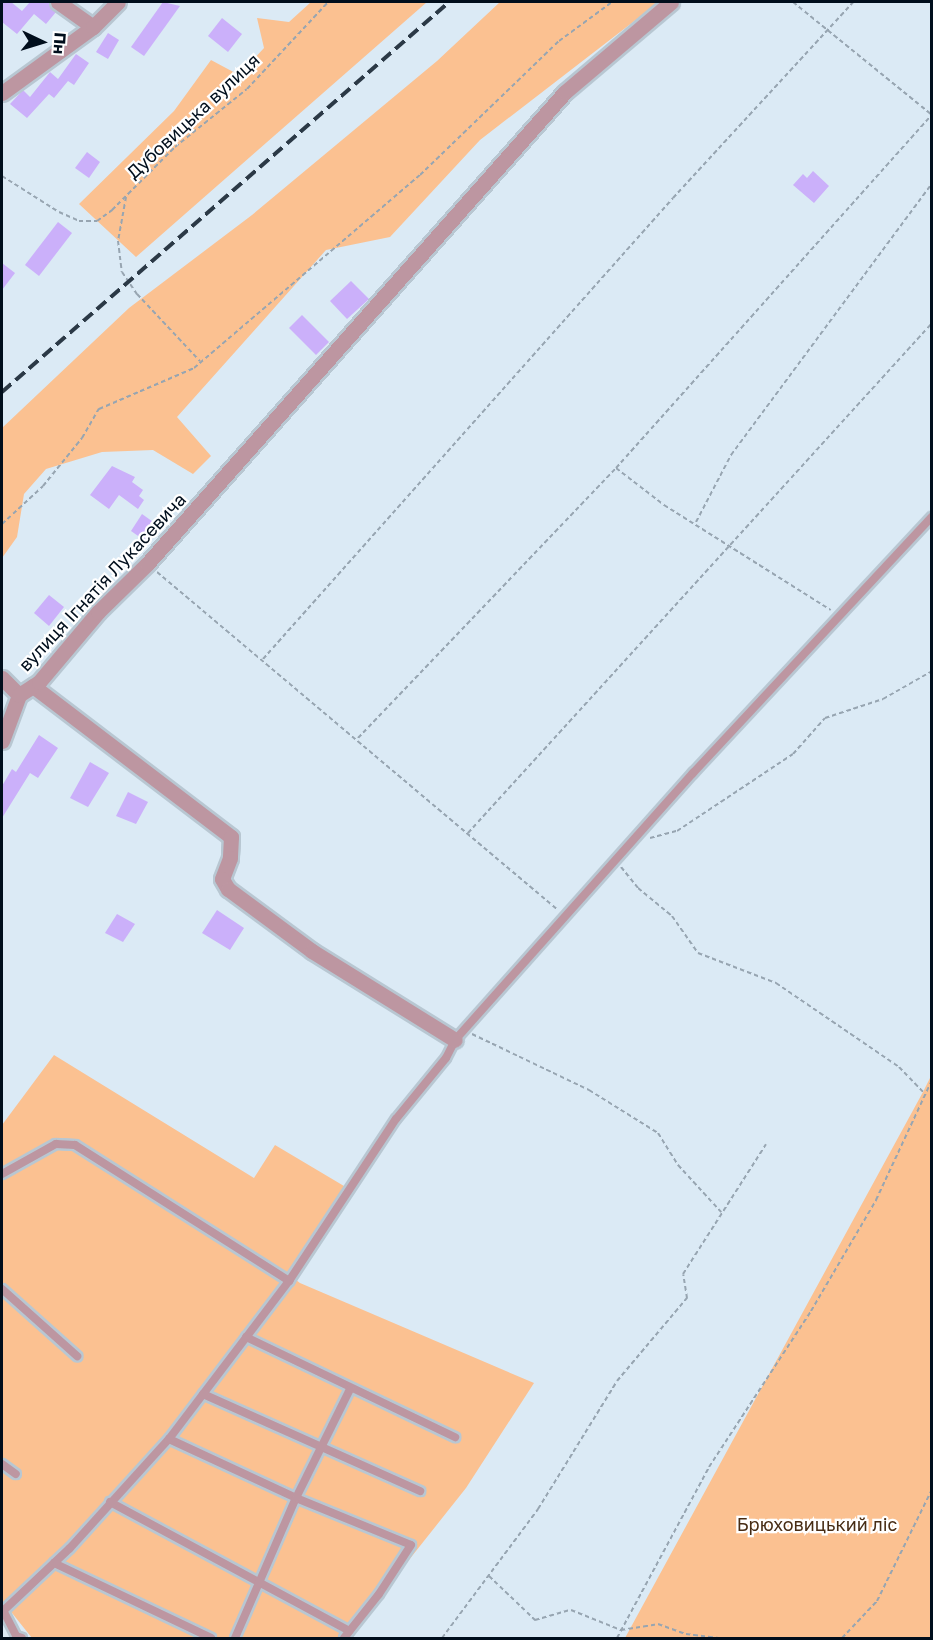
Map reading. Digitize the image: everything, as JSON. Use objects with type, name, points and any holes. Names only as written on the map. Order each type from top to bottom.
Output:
[{"type":"street","points":[[58,2],[93,27]]},
{"type":"street","points":[[2,93],[93,27],[118,2]]},
{"type":"street","name":"вулиця Ігнатія Лукасевича","points":[[2,741],[19,695],[33,686],[220,484],[241,454],[383,301],[566,92],[671,2]]},
{"type":"street","points":[[2,678],[19,695]]},
{"type":"street","points":[[33,686],[231,837],[230,858],[222,879],[228,889],[312,951],[460,1035]]},
{"type":"lane","points":[[22,1638],[16,1636],[3,1612],[54,1563],[170,1439],[289,1281],[396,1119],[446,1058],[460,1035],[629,843],[932,517]]},
{"type":"lane","points":[[2,1174],[56,1144],[75,1144],[289,1281]]},
{"type":"lane","points":[[2,1289],[77,1356]]},
{"type":"lane","points":[[246,1337],[350,1389],[455,1437]]},
{"type":"lane","points":[[235,1638],[296,1498],[350,1389]]},
{"type":"lane","points":[[203,1394],[420,1491]]},
{"type":"lane","points":[[170,1439],[296,1498],[411,1545],[344,1638]]},
{"type":"lane","points":[[2,1464],[16,1474]]},
{"type":"lane","points":[[110,1502],[350,1631]]},
{"type":"lane","points":[[54,1563],[211,1638]]},
{"type":"path","name":"Дубовицька вулиця","points":[[2,176],[80,221],[97,221],[126,197],[175,147],[247,89],[328,2]]},
{"type":"path","points":[[2,524],[43,486],[82,438],[99,409],[201,362],[420,175],[560,41],[612,2]]},
{"type":"path","points":[[358,738],[616,468],[932,115],[793,2]]},
{"type":"path","points":[[263,659],[673,198],[853,2]]},
{"type":"path","points":[[696,522],[731,455],[932,183]]},
{"type":"path","points":[[126,197],[118,241],[122,272],[137,294],[201,362]]},
{"type":"path","points":[[468,833],[932,323]]},
{"type":"path","points":[[616,468],[664,505],[696,522],[840,616]]},
{"type":"path","points":[[147,564],[358,738],[566,917]]},
{"type":"path","points":[[629,843],[676,831],[793,754],[825,718],[884,699],[932,671]]},
{"type":"path","points":[[616,860],[638,888],[672,916],[698,953],[776,983],[899,1067],[923,1092]]},
{"type":"path","points":[[460,1035],[589,1090],[658,1133],[678,1165],[722,1213]]},
{"type":"path","points":[[616,1638],[709,1467],[812,1311],[876,1200],[923,1092],[932,1080]]},
{"type":"path","points":[[442,1638],[538,1509],[617,1382],[687,1298],[683,1274],[766,1144]]},
{"type":"path","points":[[842,1638],[877,1601],[932,1489]]},
{"type":"path","points":[[489,1576],[535,1620],[571,1610],[599,1624],[621,1630],[658,1624],[686,1634],[721,1638]]},
{"type":"green space","points":[[311,2],[427,2],[136,257],[79,204],[174,111],[211,60],[239,75],[264,48],[257,18],[289,22]]},
{"type":"green space","points":[[500,2],[659,2],[480,140],[390,237],[326,250],[177,417],[211,456],[193,474],[153,450],[102,452],[46,469],[24,494],[17,537],[2,558],[2,428],[129,308],[252,215],[437,61]]},
{"type":"green space","points":[[54,1055],[254,1178],[275,1145],[349,1189],[288,1274],[300,1283],[534,1383],[466,1488],[347,1638],[32,1638],[12,1613],[2,1607],[2,1125]]},
{"type":"green space","name":"Брюховицький ліс","points":[[931,1076],[931,1638],[625,1638],[923,1092]]},
{"type":"building","points":[[2,2],[11,2],[22,11],[30,2],[48,2],[56,12],[46,24],[34,14],[17,34],[2,22]]},
{"type":"building","points":[[163,2],[180,6],[144,56],[131,47]]},
{"type":"building","points":[[222,18],[242,34],[228,52],[208,36]]},
{"type":"building","points":[[108,33],[119,40],[108,59],[96,52]]},
{"type":"building","points":[[76,54],[89,63],[74,85],[68,81],[54,98],[49,94],[27,118],[10,104],[23,90],[30,97],[50,72],[58,79]]},
{"type":"building","points":[[87,152],[100,162],[89,178],[75,168]]},
{"type":"building","points":[[813,171],[829,186],[814,203],[793,185],[803,174],[807,178]]},
{"type":"building","points":[[58,222],[72,233],[39,276],[25,265]]},
{"type":"building","points":[[2,263],[15,273],[2,290]]},
{"type":"building","points":[[351,281],[369,299],[347,319],[330,301]]},
{"type":"building","points":[[302,315],[329,342],[316,355],[289,328]]},
{"type":"building","points":[[112,466],[135,477],[132,482],[143,490],[139,496],[144,500],[138,509],[119,495],[109,509],[90,495]]},
{"type":"building","points":[[142,514],[156,524],[144,540],[131,531]]},
{"type":"building","points":[[49,595],[64,607],[49,626],[34,613]]},
{"type":"building","points":[[39,735],[58,748],[38,778],[30,773],[2,818],[2,786],[12,769],[16,772]]},
{"type":"building","points":[[90,762],[109,773],[88,807],[70,798]]},
{"type":"building","points":[[128,792],[148,802],[136,824],[116,816]]},
{"type":"building","points":[[217,910],[244,928],[230,950],[202,933]]},
{"type":"building","points":[[117,914],[135,924],[123,942],[105,933]]},
{"type":"railway","points":[[2,392],[449,2]]}]
